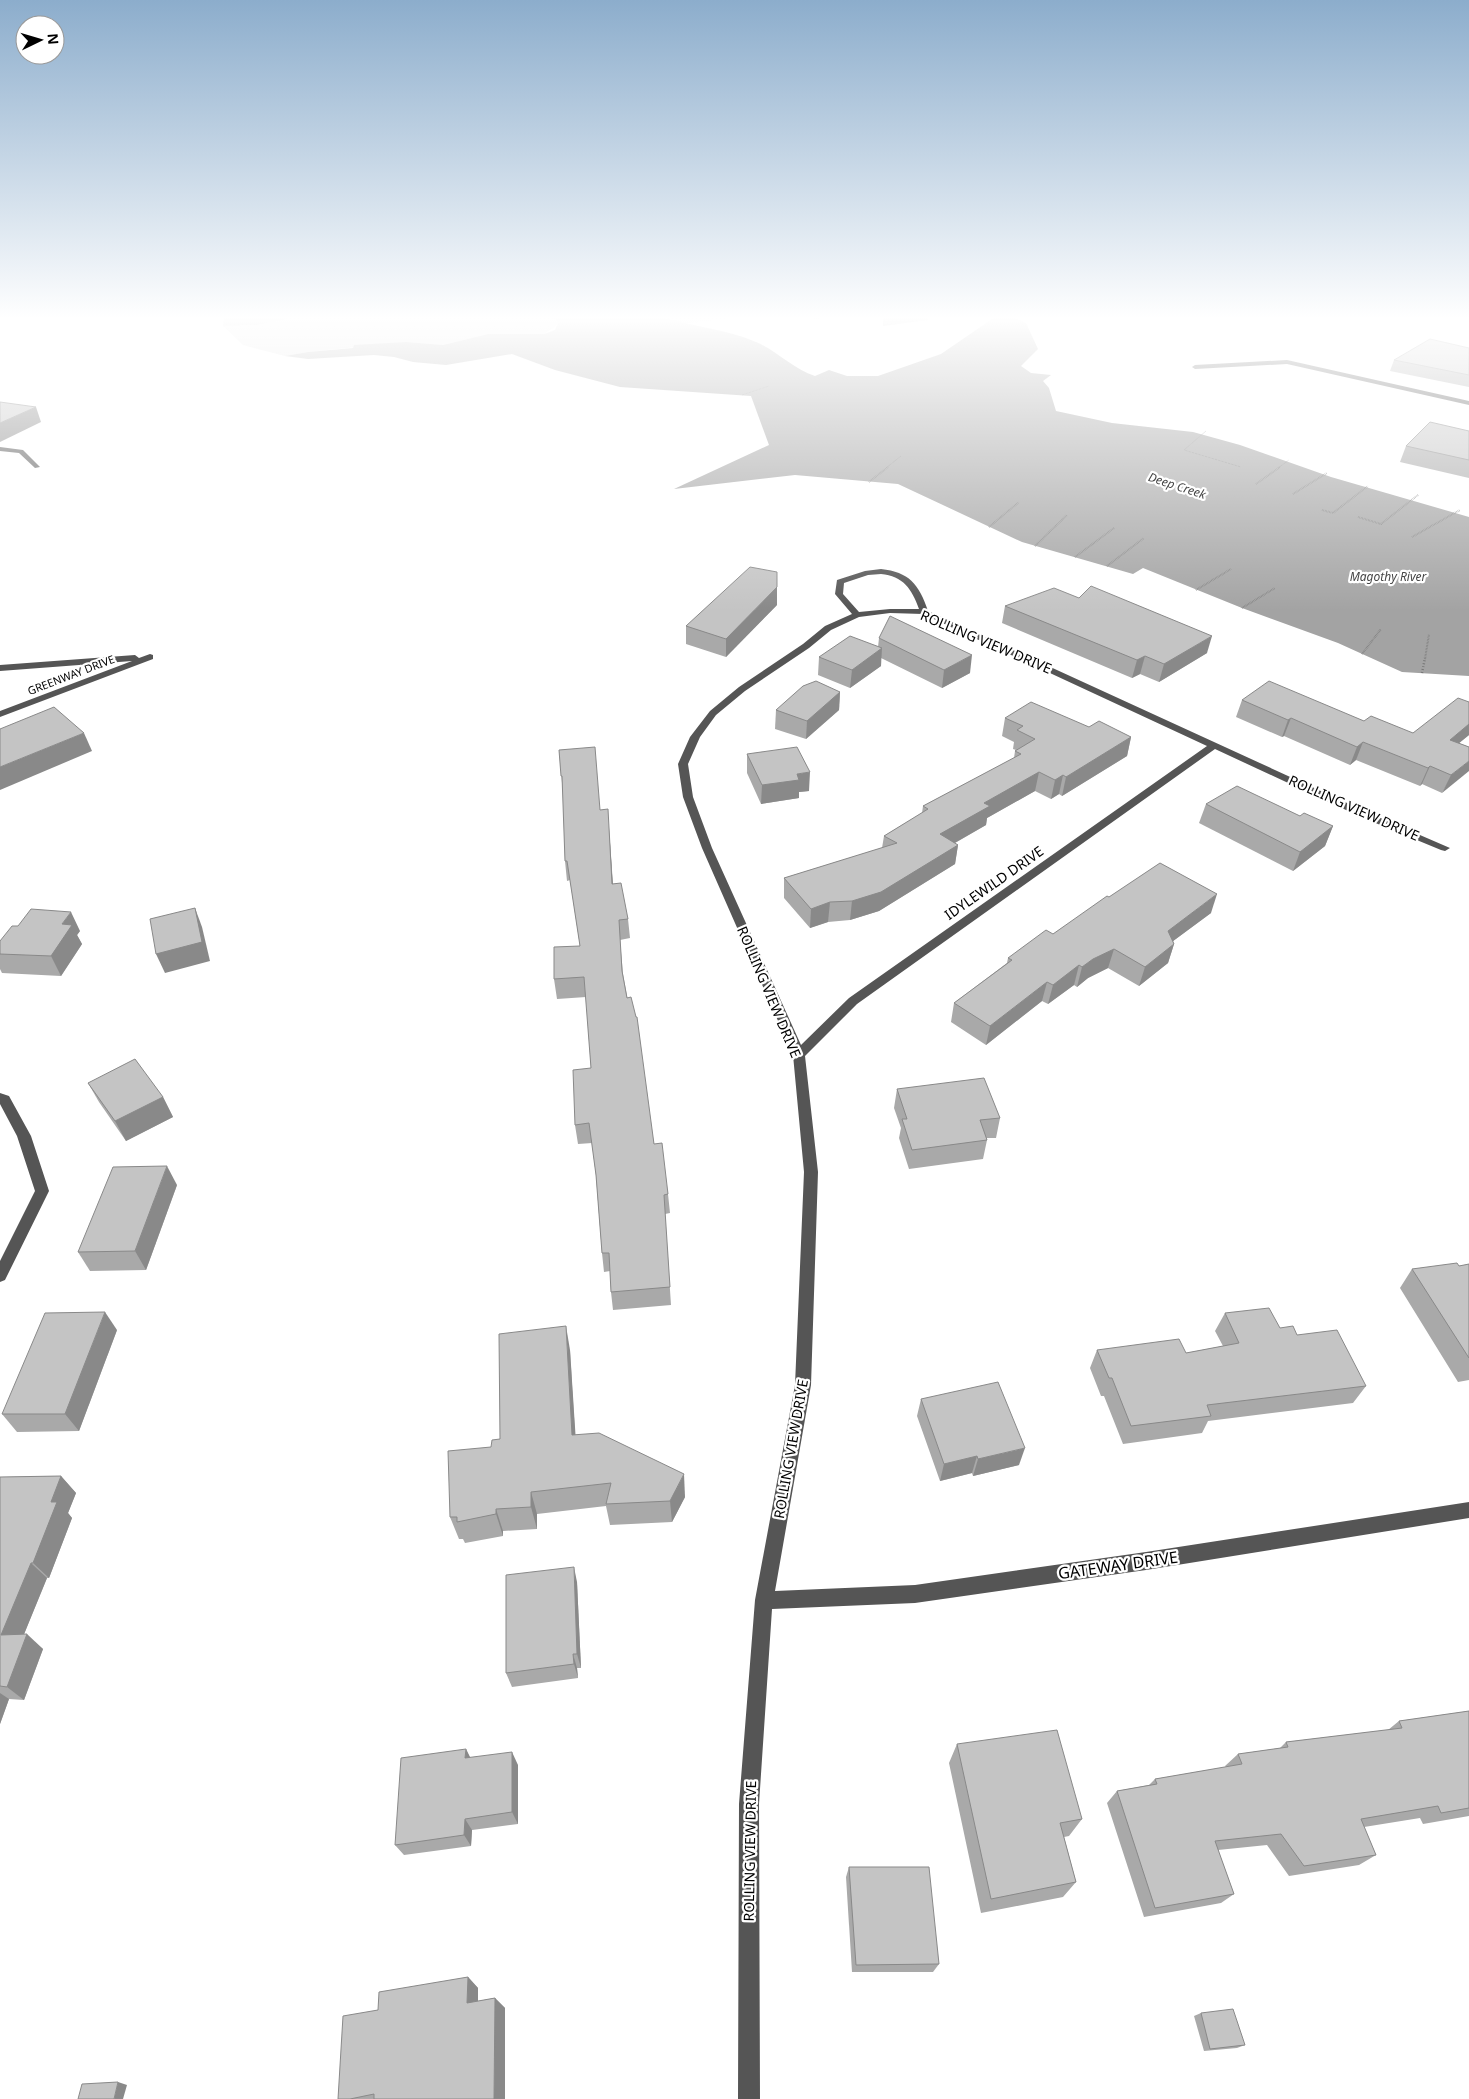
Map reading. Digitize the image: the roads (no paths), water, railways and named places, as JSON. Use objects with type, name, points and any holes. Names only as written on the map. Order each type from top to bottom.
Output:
[{"type":"street","points":[[0,449],[21,452],[37,467]]},
{"type":"street","points":[[857,615],[839,594],[840,582],[856,574],[871,571],[896,574],[905,580],[918,593],[924,612]]},
{"type":"street","name":"ROLLING VIEW DRIVE","points":[[749,2099],[749,1804],[764,1600],[803,1385],[810,1172],[799,1055],[707,848],[688,797],[682,764],[695,737],[713,713],[742,689],[806,646],[828,628],[857,615],[890,611],[924,612],[1365,815],[1444,848]]},
{"type":"street","name":"GREENWAY DRIVE","points":[[0,668],[150,657],[0,714]]},
{"type":"street","name":"IDYLEWILD DRIVE","points":[[799,1055],[853,1001],[1215,745]]},
{"type":"street","points":[[0,1098],[4,1099],[24,1136],[42,1191],[0,1276]]},
{"type":"street","name":"GATEWAY DRIVE","points":[[764,1600],[915,1594],[1155,1560],[1469,1510]]},
{"type":"water","name":"Magothy River","points":[[758,415],[1074,415],[1112,423],[1193,432],[1240,445],[1331,477],[1469,517],[1469,676],[1402,672],[1338,643],[1242,608],[1143,568],[1133,574],[1022,542],[898,484],[795,475],[674,489],[769,445]]},
{"type":"water label","name":"Deep Creek","points":[[1177,486]]}]
